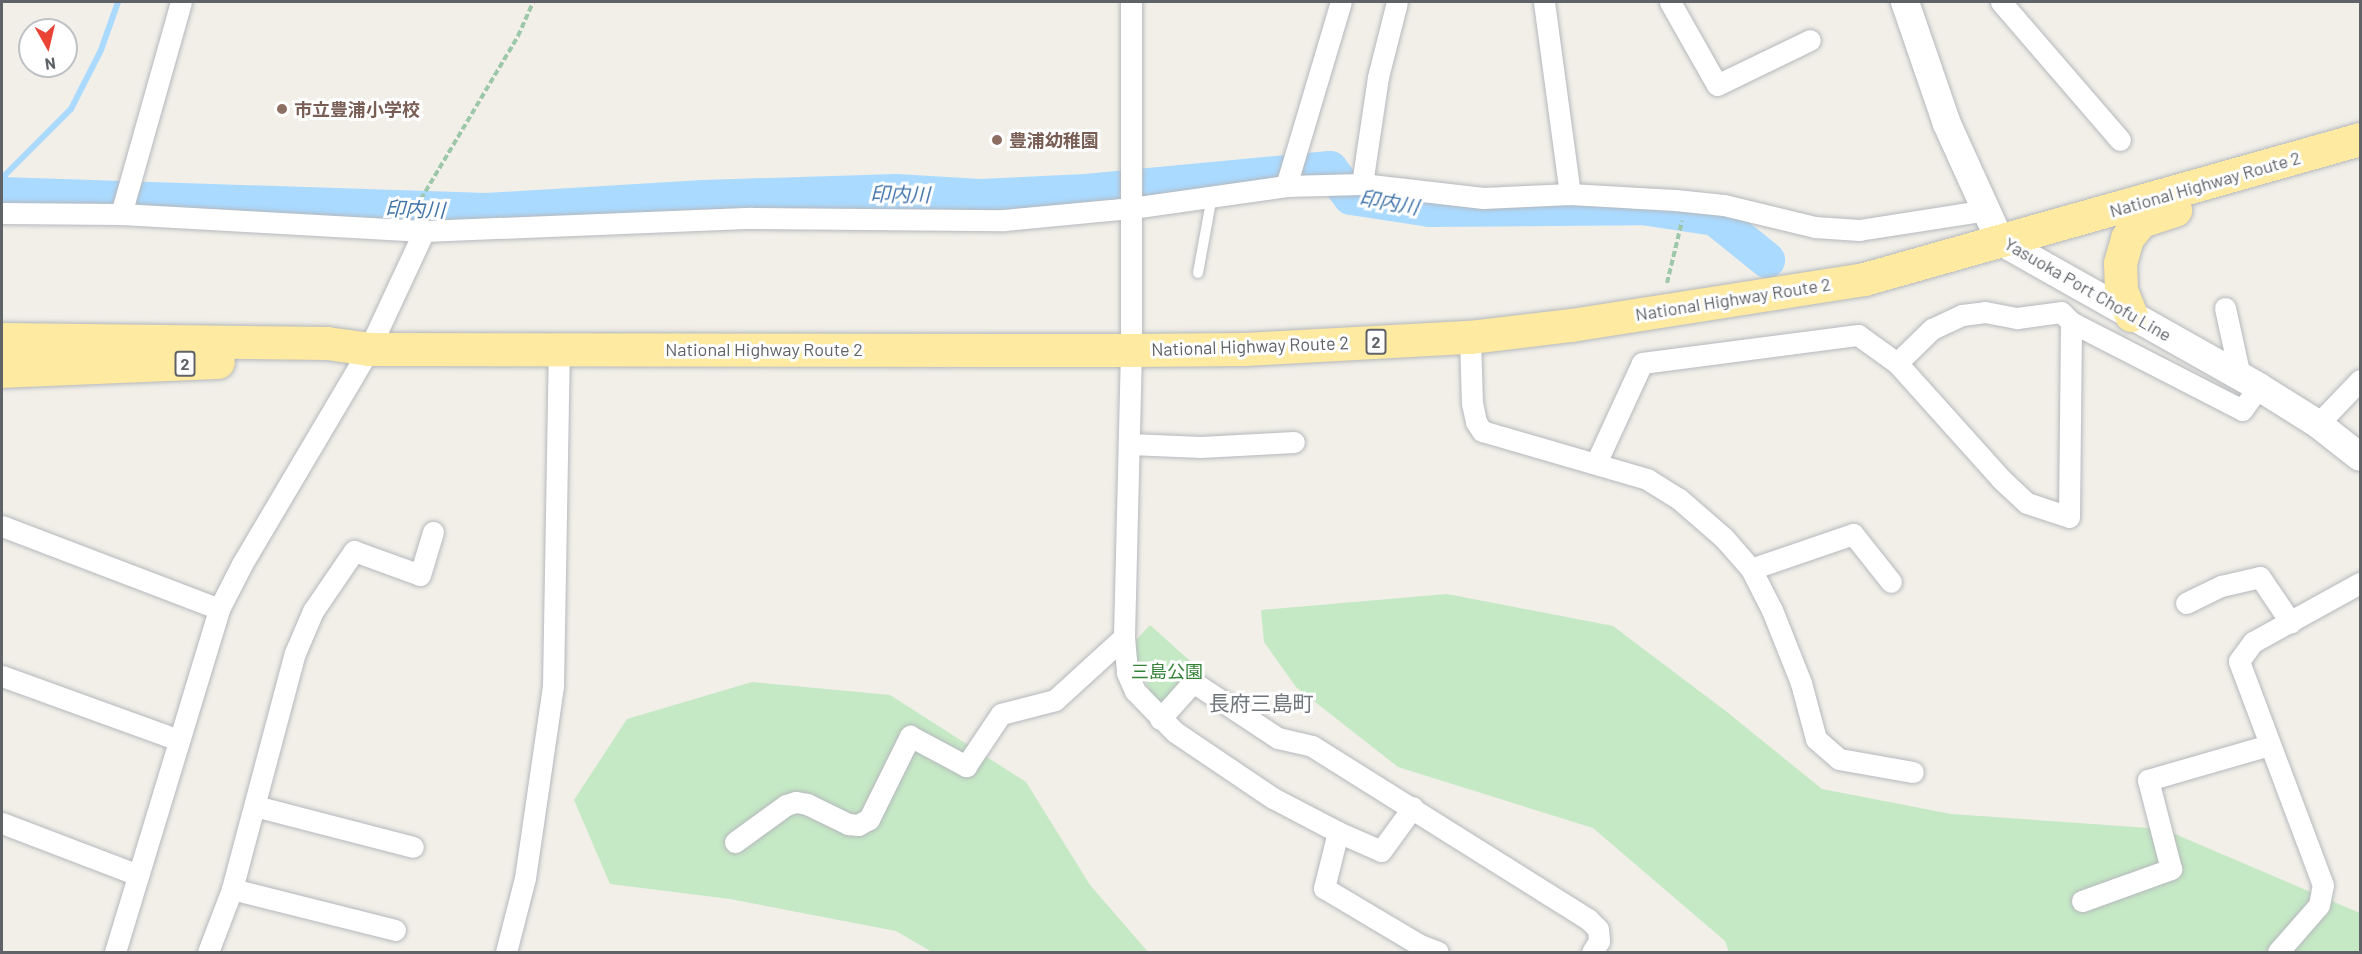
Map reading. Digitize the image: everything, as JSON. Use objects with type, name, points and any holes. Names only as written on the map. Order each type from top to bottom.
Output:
[{"type":"highway","name":"National Highway Route 2","points":[[2,339],[327,344],[369,349],[1131,350],[1245,349],[1470,337],[1570,325],[1864,279],[2361,139]]},
{"type":"highway","points":[[2131,315],[2121,290],[2120,263],[2127,238],[2134,229],[2141,221],[2210,198],[2257,169]]},
{"type":"highway","name":"National Highway Route 2","points":[[2,371],[327,357],[369,349]]},
{"type":"main road","name":"Yasuoka Port Chofu Line","points":[[1905,2],[1947,124],[2000,241],[2249,381],[2318,424],[2361,457]]},
{"type":"street","points":[[121,214],[181,2]]},
{"type":"street","points":[[1131,2],[1130,444],[1124,637],[1127,673],[1135,691],[1160,719],[1213,760],[1263,792],[1338,832],[1381,851],[1413,807]]},
{"type":"street","points":[[1289,177],[1341,2]]},
{"type":"street","points":[[1348,184],[1397,2]]},
{"type":"street","points":[[1544,2],[1570,194]]},
{"type":"street","points":[[1670,2],[1717,85],[1810,40]]},
{"type":"street","points":[[2001,2],[2120,140]]},
{"type":"street","points":[[2,213],[121,214],[424,231],[752,218],[1004,220],[1131,199],[1212,196],[1289,177],[1483,198],[1570,194],[1625,195],[1724,206],[1815,227],[1858,230],[1986,210]]},
{"type":"street","points":[[115,952],[164,797],[219,609],[242,564],[369,349],[424,231]]},
{"type":"street","points":[[1901,359],[1932,329],[1962,315],[1984,312],[2017,318],[2061,312],[2071,322],[2242,410],[2249,381],[2225,308]]},
{"type":"street","points":[[1596,463],[1642,363],[1858,335],[1901,359],[2001,479],[2027,503],[2069,517],[2071,322]]},
{"type":"street","points":[[1470,337],[1472,403],[1476,422],[1482,430],[1647,479],[1678,498],[1724,538],[1751,569],[1772,610],[1801,684],[1816,739],[1839,759],[1913,772]]},
{"type":"street","points":[[506,952],[525,878],[553,686],[560,349]]},
{"type":"street","points":[[2318,424],[2361,380]]},
{"type":"street","points":[[1130,444],[1201,447],[1294,442]]},
{"type":"street","points":[[2,526],[219,609]]},
{"type":"street","points":[[208,952],[232,889],[295,653],[313,611],[354,551],[420,575],[433,532]]},
{"type":"street","points":[[1751,569],[1853,534],[1891,582]]},
{"type":"street","points":[[2186,603],[2222,586],[2260,578],[2291,623]]},
{"type":"street","points":[[2278,952],[2319,905],[2323,885],[2239,661],[2253,642],[2361,583]]},
{"type":"street","points":[[735,842],[786,805],[796,802],[807,804],[848,824],[858,825],[869,819],[910,736],[966,766],[1000,714],[1055,700],[1124,637]]},
{"type":"street","points":[[2,676],[179,740]]},
{"type":"street","points":[[1160,719],[1193,682],[1278,738],[1312,746],[1588,918],[1598,929],[1599,941],[1592,952]]},
{"type":"street","points":[[2082,901],[2171,869],[2148,780],[2269,745]]},
{"type":"street","points":[[255,806],[413,847]]},
{"type":"street","points":[[2,823],[138,874]]},
{"type":"street","points":[[1338,832],[1324,888],[1420,945],[1438,952]]},
{"type":"street","points":[[232,889],[394,930]]},
{"type":"lane","points":[[1198,273],[1212,196]]},
{"type":"path","points":[[424,231],[421,199],[518,36],[533,2]]},
{"type":"path","points":[[1666,287],[1682,224]]},
{"type":"green space","points":[[1447,594],[1613,626],[1727,712],[1822,789],[1951,814],[2163,829],[2360,913],[2360,952],[1729,952],[1725,941],[1593,828],[1398,767],[1296,687],[1264,642],[1261,610]]},
{"type":"green space","name":"三島公園","points":[[1150,625],[1199,669],[1170,703],[1153,699],[1134,651],[1136,640]]},
{"type":"green space","points":[[752,682],[890,695],[1026,782],[1090,885],[1148,952],[932,952],[896,931],[730,899],[610,884],[574,800],[627,719]]},
{"type":"waterway","points":[[2,195],[5,175],[71,109],[101,50],[118,2]]},
{"type":"waterway","name":"印内川","points":[[2,195],[486,211],[704,198],[896,192],[980,197],[1086,192],[1330,169],[1351,197],[1430,209],[1642,207],[1715,218],[1767,260]]},
{"type":"place","name":"市立豊浦小学校","points":[[282,109]]},
{"type":"place","name":"豊浦幼稚園","points":[[997,140]]},
{"type":"district","name":"長府三島町","points":[[1261,703]]}]
